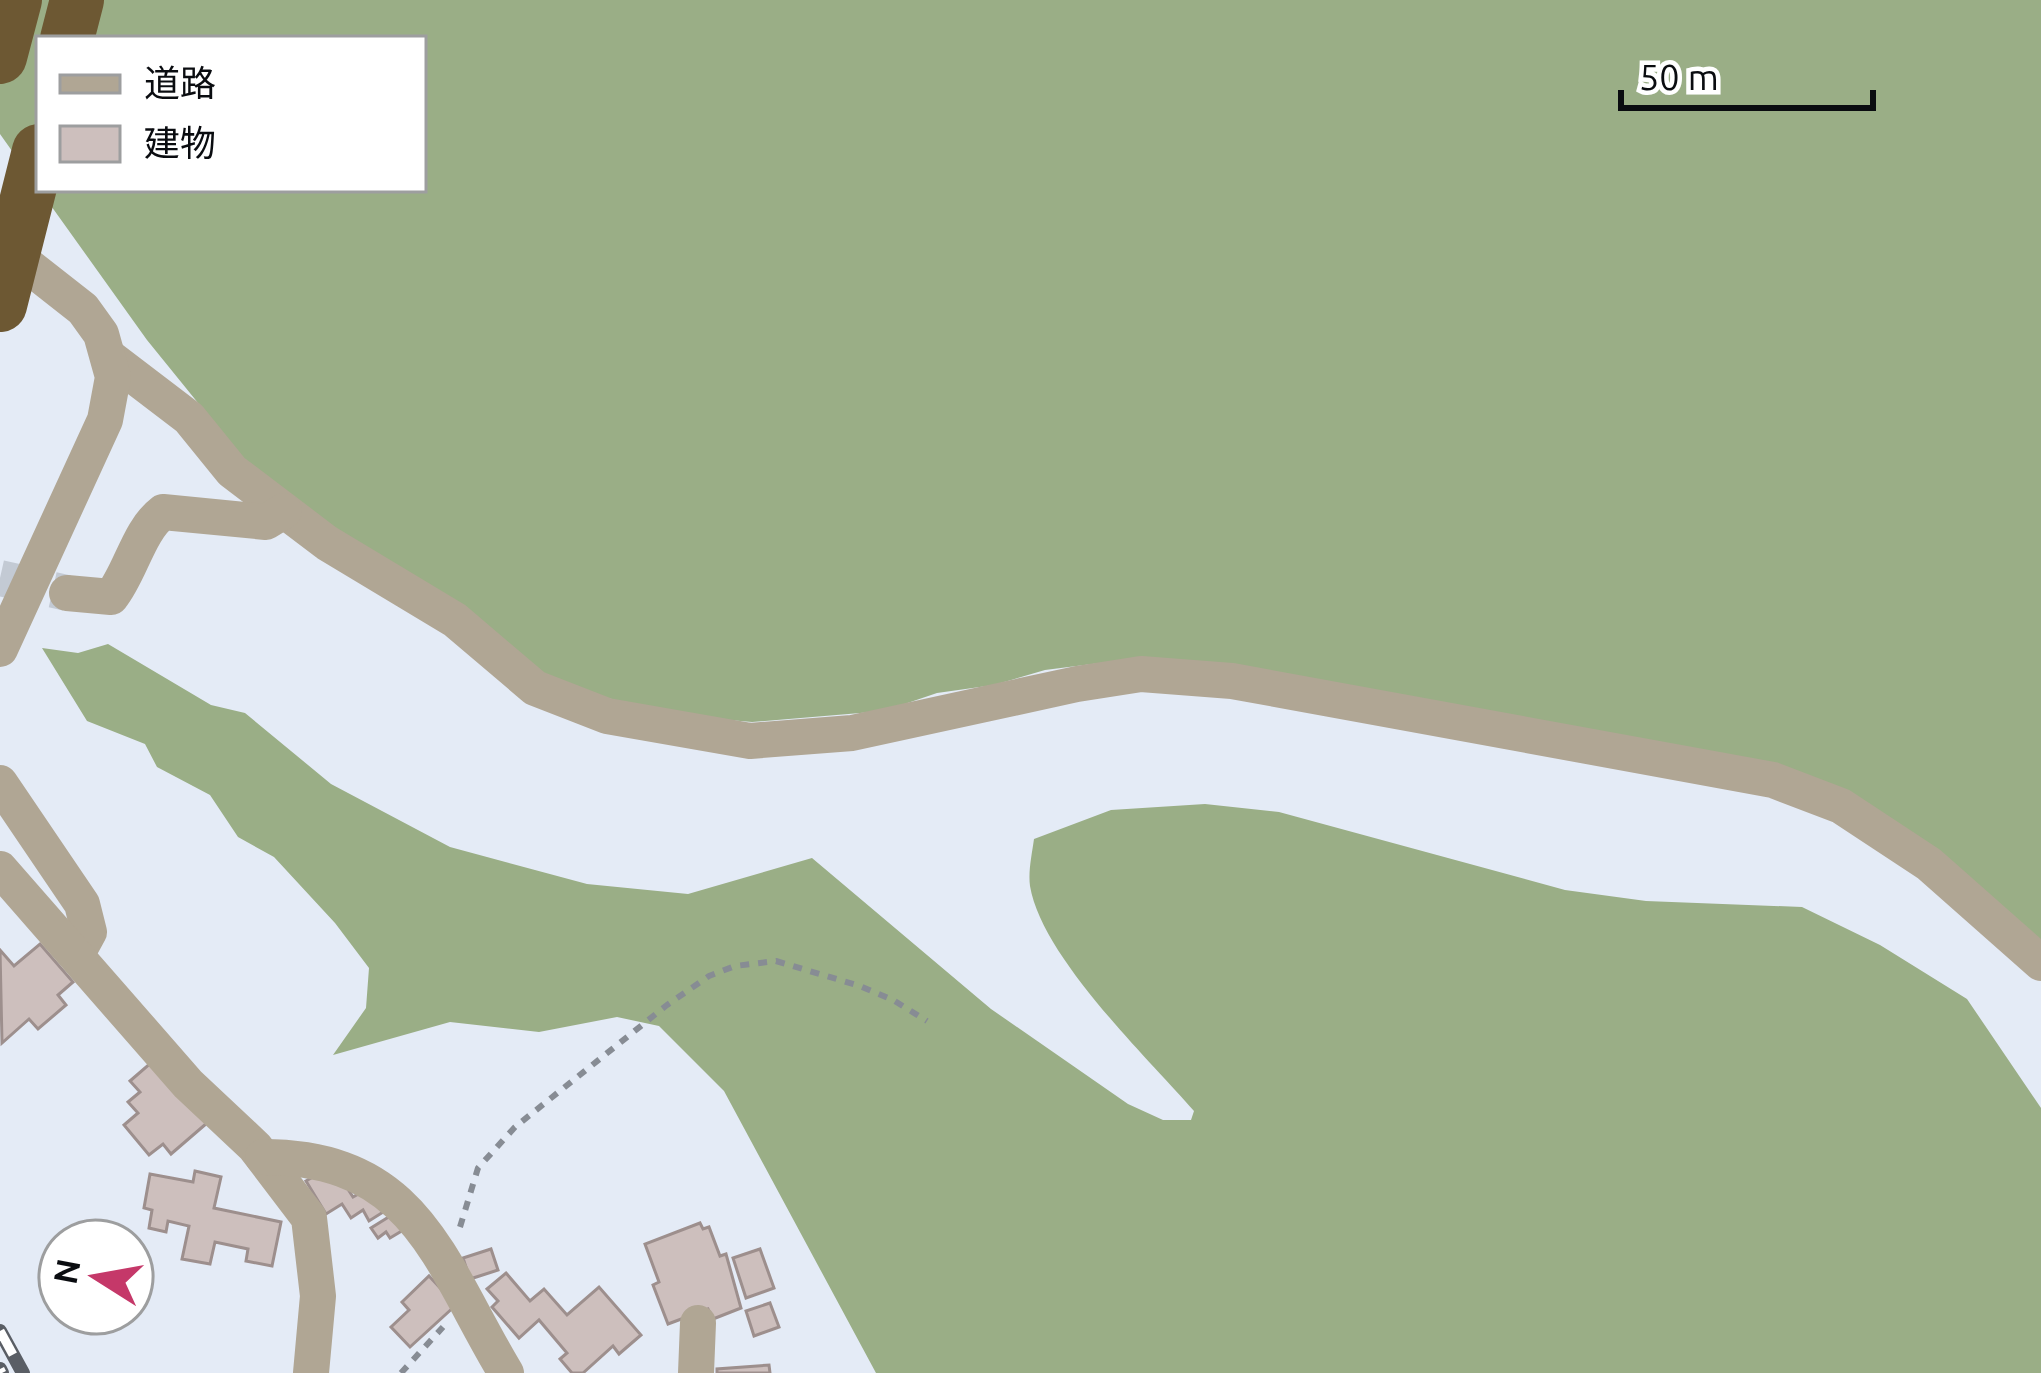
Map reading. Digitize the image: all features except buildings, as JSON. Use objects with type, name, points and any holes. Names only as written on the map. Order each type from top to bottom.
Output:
[{"type":"highway","points":[[0,57],[15,0]]},
{"type":"highway","points":[[69,36],[77,0]]},
{"type":"highway","points":[[6,280],[36,163]]},
{"type":"street","points":[[0,649],[105,420],[113,377],[100,334],[83,309],[6,280]]},
{"type":"street","points":[[109,357],[189,418],[232,471],[327,543],[455,620],[535,688],[607,716],[749,741],[852,733],[1141,674],[1232,681],[1773,780],[1840,806],[1929,864],[2041,963]]},
{"type":"street","points":[[67,593],[111,597],[126,578],[154,519],[163,512],[266,522],[284,511]]},
{"type":"street","points":[[0,783],[82,904],[89,932],[77,953]]},
{"type":"street","points":[[0,869],[188,1084],[263,1157],[309,1218],[318,1296],[310,1373]]},
{"type":"street","points":[[263,1157],[337,1165],[382,1188],[431,1238],[506,1373]]},
{"type":"street","points":[[696,1373],[698,1323]]},
{"type":"path","points":[[401,1373],[422,1354],[457,1286],[478,1168],[515,1127],[709,976],[735,966],[776,961],[860,986],[927,1021]]},
{"type":"green space","points":[[0,0],[2041,0],[2041,949],[1855,803],[1116,661],[1045,670],[994,685],[937,693],[884,711],[752,722],[673,715],[550,683],[254,472],[147,340],[41,192],[426,192],[426,36],[36,36],[36,185],[0,134]]},
{"type":"green space","points":[[108,644],[211,705],[245,713],[331,784],[450,847],[587,884],[688,894],[812,858],[991,1009],[1128,1104],[1163,1120],[1191,1120],[1194,1111],[1075,974],[1039,914],[1030,886],[1034,839],[1111,810],[1205,804],[1279,812],[1565,890],[1646,901],[1802,907],[1880,945],[1967,999],[2041,1108],[2041,1373],[876,1373],[724,1091],[659,1026],[617,1017],[539,1032],[450,1022],[333,1055],[366,1008],[369,968],[274,857],[238,837],[210,795],[157,767],[145,744],[87,721],[42,648],[78,653]]},
{"type":"tunnel","points":[[0,578],[67,593]]},
{"type":"railway","points":[[0,1331],[23,1373]]},
{"type":"railway","points":[[0,1369],[2,1373]]}]
